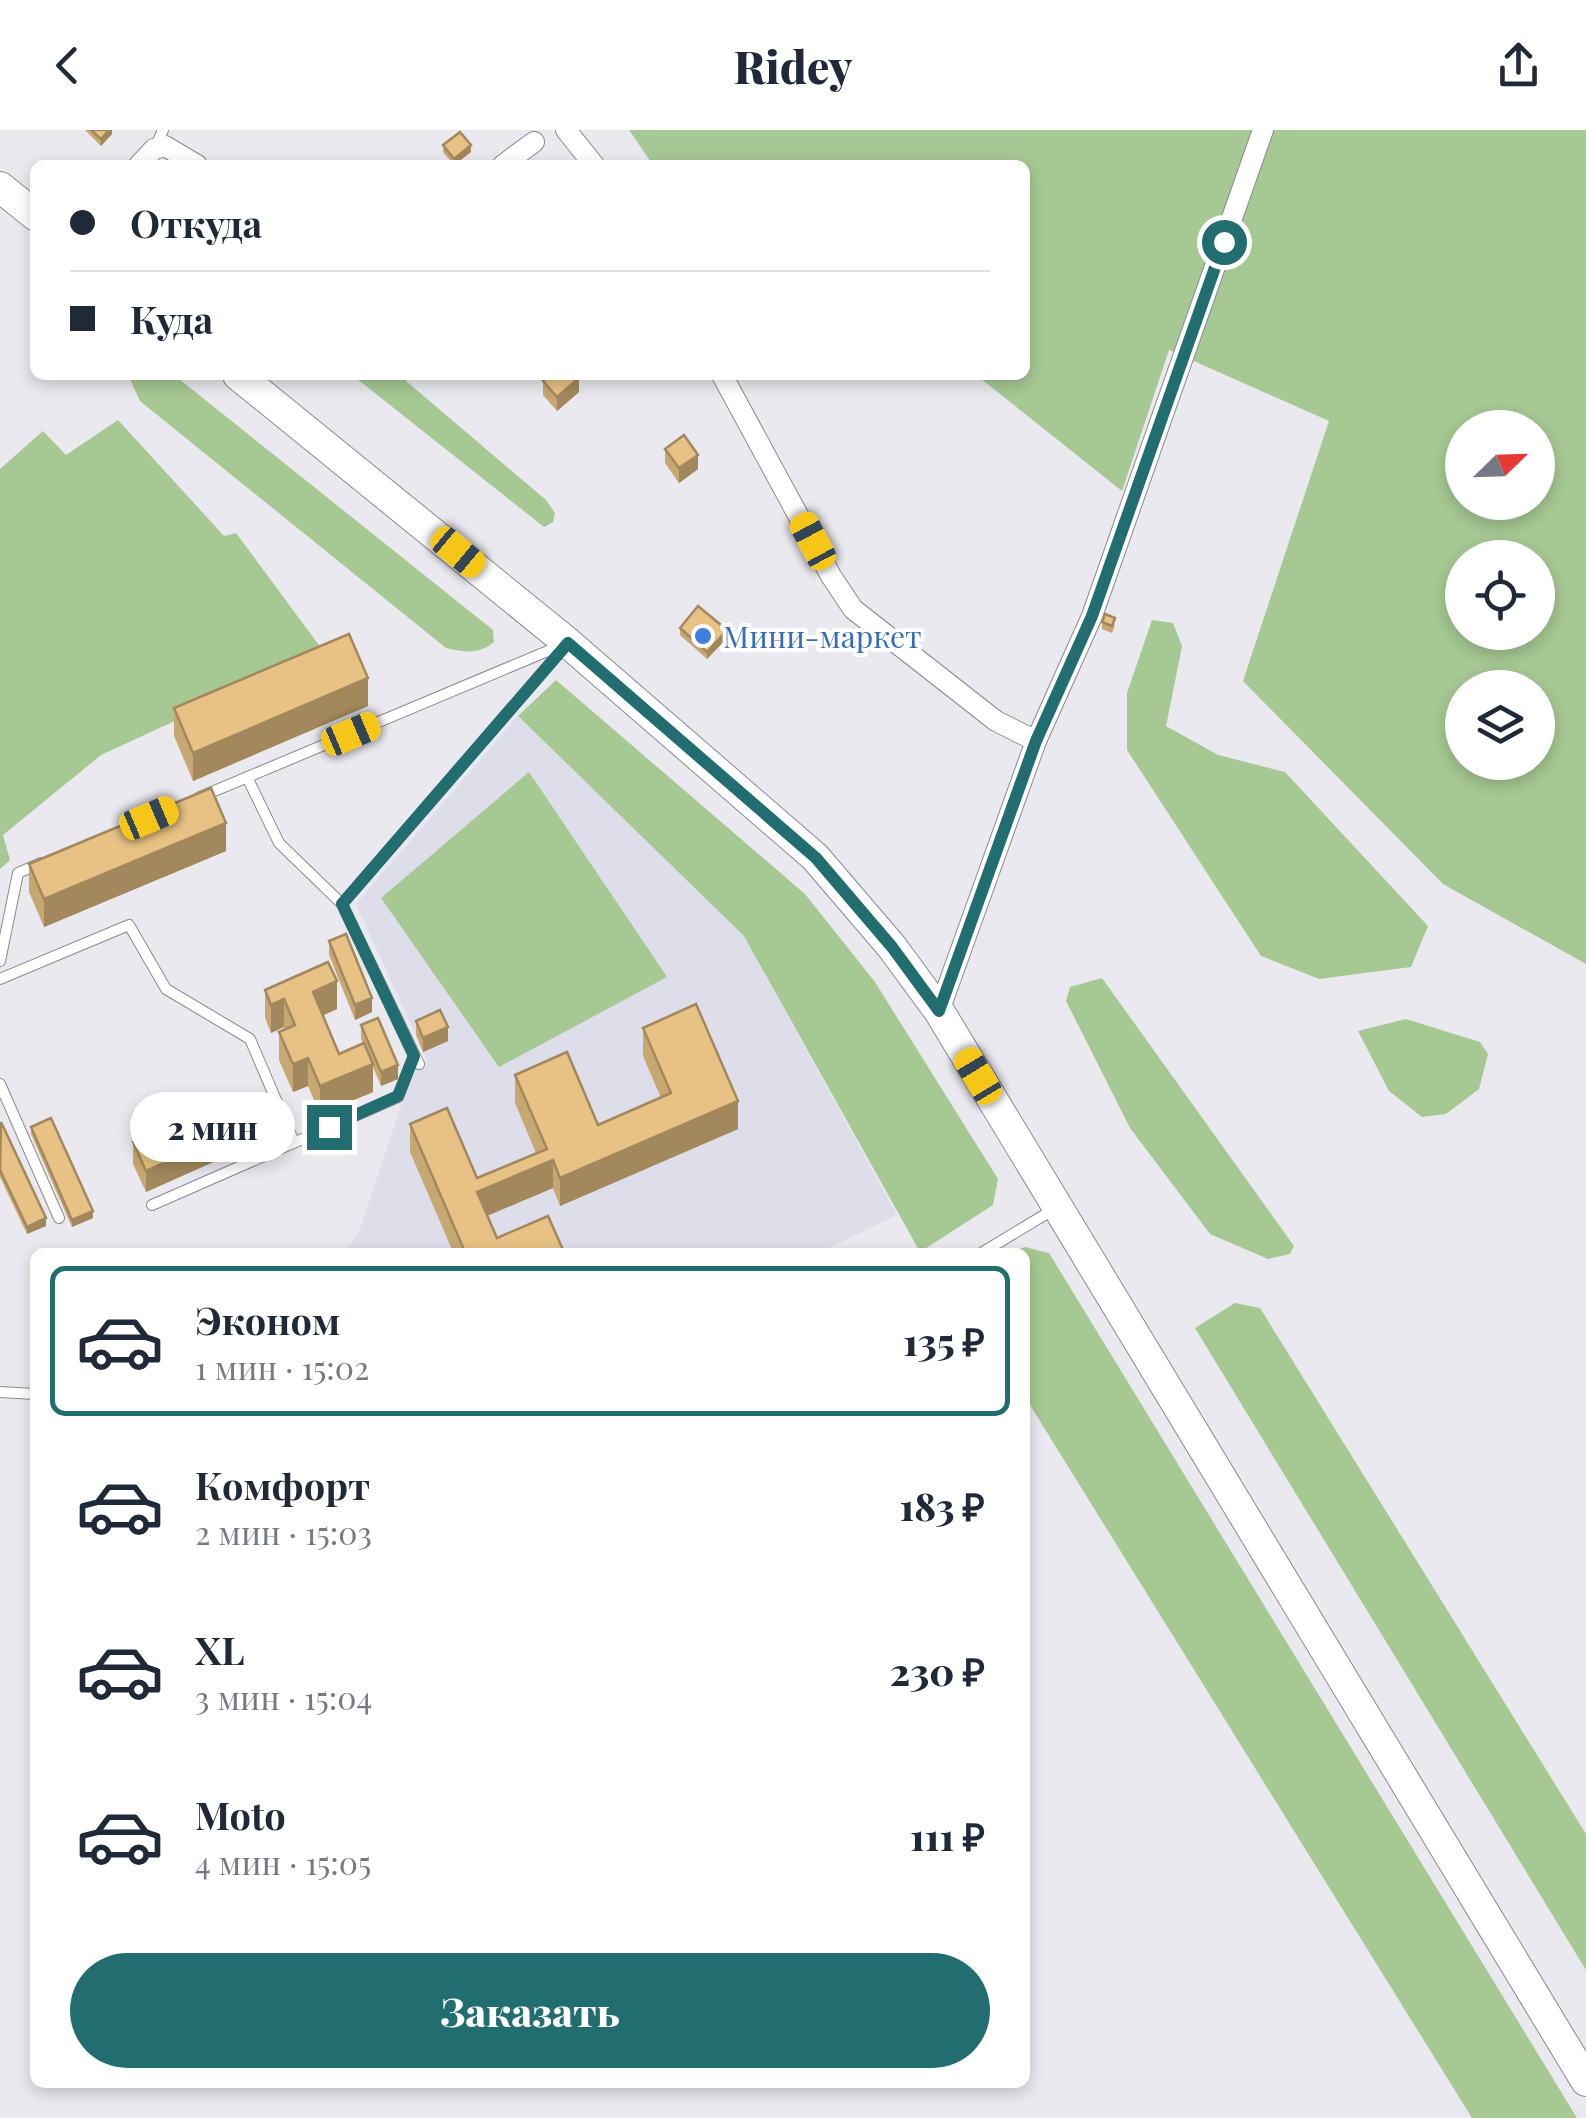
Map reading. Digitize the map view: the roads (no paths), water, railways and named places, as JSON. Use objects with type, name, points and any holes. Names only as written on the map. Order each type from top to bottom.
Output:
[{"type":"main road","points":[[0,187],[30,210]]},
{"type":"main road","points":[[244,380],[568,643],[816,858],[892,947],[939,1011],[1586,2081]]},
{"type":"street","points":[[566,130],[590,160]]},
{"type":"street","points":[[939,1011],[1036,741],[1092,616],[1263,130]]},
{"type":"street","points":[[143,160],[159,140],[189,160]]},
{"type":"street","points":[[510,160],[534,142]]},
{"type":"street","points":[[725,380],[831,576],[853,609],[996,721],[1036,741]]},
{"type":"lane","points":[[194,799],[568,643]]},
{"type":"lane","points":[[342,904],[568,643]]},
{"type":"lane","points":[[152,1205],[398,1096],[417,1060],[342,904],[278,843],[247,777]]},
{"type":"lane","points":[[0,960],[18,873],[53,858]]},
{"type":"lane","points":[[0,980],[129,925],[166,988],[250,1039],[294,1142]]},
{"type":"lane","points":[[0,1084],[59,1218]]},
{"type":"lane","points":[[990,1248],[1057,1207]]},
{"type":"lane","points":[[0,1392],[30,1394]]},
{"type":"place","name":"Мини-маркет","points":[[703,636]]}]
